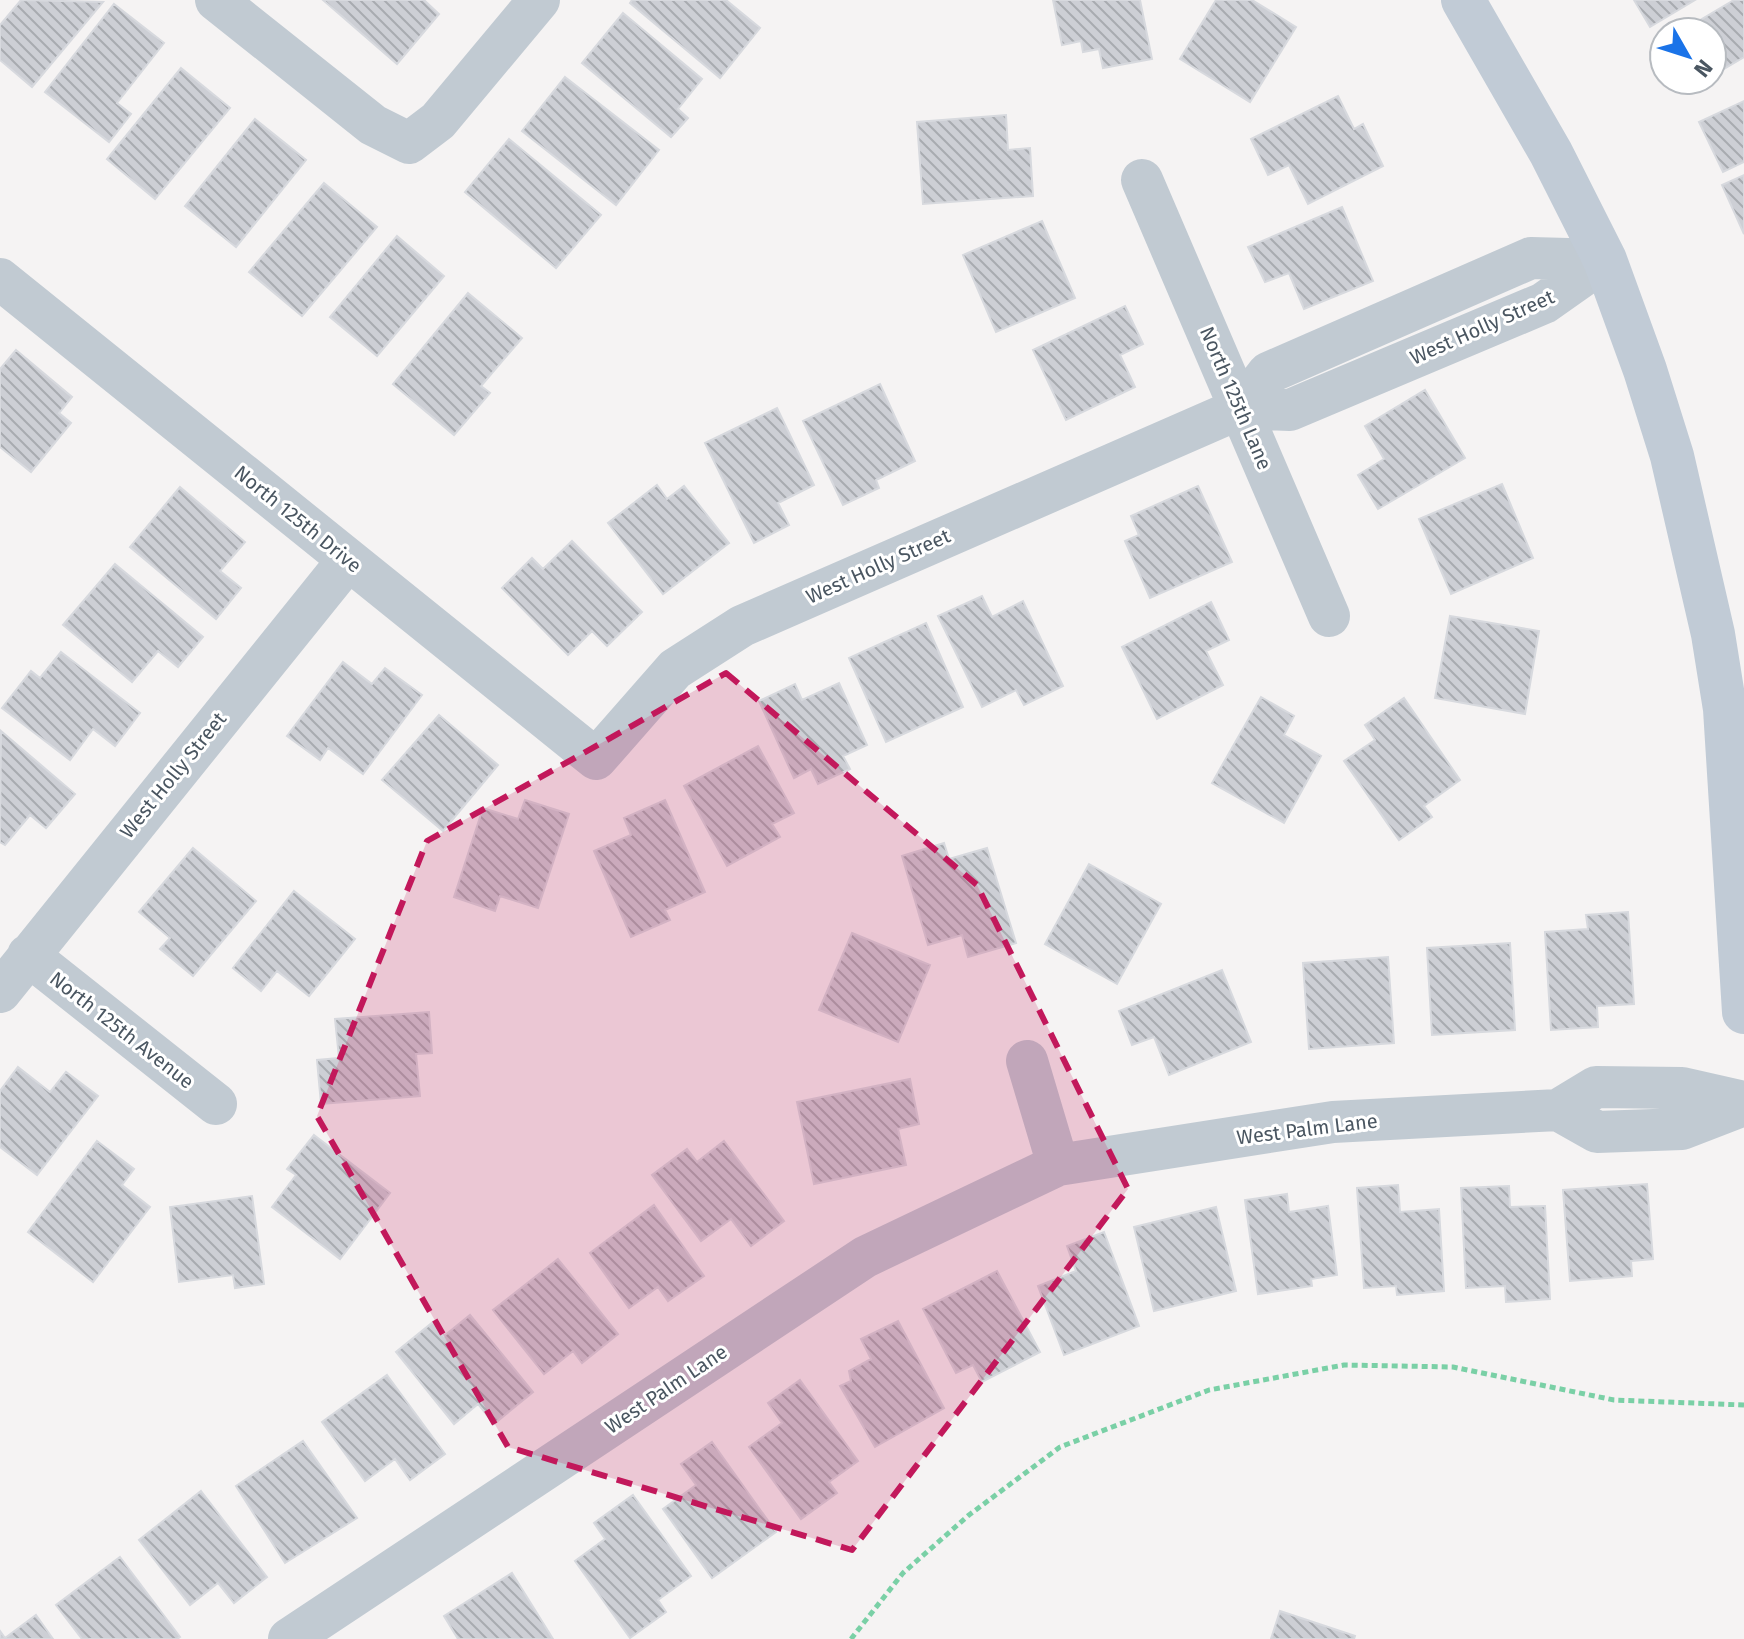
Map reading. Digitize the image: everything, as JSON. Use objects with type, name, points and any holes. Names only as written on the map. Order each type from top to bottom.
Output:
[{"type":"street","points":[[216,0],[373,125],[409,143],[438,121],[539,0]]},
{"type":"street","points":[[1463,0],[1551,153],[1605,260],[1672,456],[1713,634],[1725,709],[1744,1012]]},
{"type":"street","name":"North 125th Lane","points":[[1142,180],[1329,616]]},
{"type":"street","name":"West Holly Street","points":[[596,759],[675,669],[742,626],[1241,408],[1290,410],[1544,303],[1605,260]]},
{"type":"street","name":"North 125th Drive","points":[[0,279],[596,759]]},
{"type":"street","name":"West Holly Street","points":[[0,992],[348,560]]},
{"type":"street","name":"North 125th Avenue","points":[[28,955],[216,1104]]},
{"type":"street","points":[[1027,1061],[1058,1165]]},
{"type":"street","name":"West Palm Lane","points":[[289,1639],[865,1257],[1058,1165],[1333,1122],[1558,1110],[1597,1132],[1682,1129],[1744,1104]]},
{"type":"path","points":[[851,1639],[903,1573],[969,1515],[1060,1447],[1209,1390],[1344,1365],[1453,1367],[1614,1400],[1744,1405]]},
{"type":"highlighted area","points":[[726,673],[977,885],[1128,1189],[852,1550],[508,1447],[317,1116],[427,841]]},
{"type":"building","points":[[21,0],[103,2],[32,87],[0,60],[0,25]]},
{"type":"building","points":[[323,0],[424,0],[439,14],[397,64]]},
{"type":"building","points":[[632,0],[726,0],[760,28],[720,78],[630,3]]},
{"type":"building","points":[[1053,0],[1140,0],[1152,59],[1103,68],[1099,49],[1083,52],[1081,41],[1062,45]]},
{"type":"building","points":[[1216,0],[1252,0],[1296,27],[1250,102],[1180,59]]},
{"type":"building","points":[[1634,0],[1695,0],[1668,16],[1648,16],[1648,24]]},
{"type":"building","points":[[1734,0],[1744,0],[1744,57],[1728,66],[1728,16],[1707,16]]},
{"type":"building","points":[[114,4],[164,43],[117,103],[131,114],[109,142],[45,92]]},
{"type":"building","points":[[623,13],[702,79],[678,109],[688,118],[671,137],[582,63]]},
{"type":"building","points":[[181,68],[230,108],[155,199],[107,159]]},
{"type":"building","points":[[565,77],[659,150],[616,205],[522,131]]},
{"type":"building","points":[[1338,96],[1354,129],[1363,124],[1383,166],[1308,204],[1289,165],[1268,175],[1251,139]]},
{"type":"building","points":[[1744,101],[1744,162],[1723,172],[1699,122]]},
{"type":"building","points":[[1006,115],[1008,150],[1030,148],[1033,196],[923,204],[917,122]]},
{"type":"building","points":[[255,119],[306,160],[236,247],[185,206]]},
{"type":"building","points":[[509,139],[601,215],[556,268],[465,192]]},
{"type":"building","points":[[1744,175],[1744,234],[1722,185]]},
{"type":"building","points":[[324,183],[377,227],[302,316],[249,272]]},
{"type":"building","points":[[1342,207],[1373,281],[1304,309],[1289,273],[1265,282],[1248,247]]},
{"type":"building","points":[[1042,221],[1075,298],[996,332],[963,255]]},
{"type":"building","points":[[397,236],[444,276],[377,356],[330,317]]},
{"type":"building","points":[[468,293],[522,338],[481,386],[490,393],[454,435],[393,384]]},
{"type":"building","points":[[1125,306],[1143,344],[1120,355],[1135,387],[1066,420],[1033,350]]},
{"type":"building","points":[[16,350],[72,397],[59,413],[71,423],[31,472],[0,447],[0,369]]},
{"type":"building","points":[[880,384],[915,461],[876,480],[879,488],[843,505],[803,421]]},
{"type":"building","points":[[1425,390],[1465,458],[1378,509],[1358,475],[1384,459],[1365,426]]},
{"type":"building","points":[[777,408],[814,485],[778,503],[789,525],[754,543],[705,443]]},
{"type":"building","points":[[1502,484],[1533,558],[1451,594],[1419,519]]},
{"type":"building","points":[[657,485],[667,499],[684,486],[729,543],[663,594],[608,523]]},
{"type":"building","points":[[1198,486],[1232,562],[1150,598],[1125,541],[1139,535],[1131,516]]},
{"type":"building","points":[[180,487],[245,542],[220,571],[241,588],[216,619],[130,547]]},
{"type":"building","points":[[572,541],[642,612],[607,646],[592,631],[568,655],[502,588],[532,558],[543,569]]},
{"type":"building","points":[[115,564],[203,637],[178,667],[158,651],[132,682],[63,625]]},
{"type":"building","points":[[982,596],[992,617],[1023,601],[1063,686],[1024,705],[1016,690],[982,707],[938,616]]},
{"type":"building","points":[[1211,602],[1229,640],[1206,651],[1223,685],[1157,719],[1122,647]]},
{"type":"building","points":[[1450,616],[1539,631],[1525,714],[1435,698]]},
{"type":"building","points":[[926,623],[963,707],[886,742],[849,658]]},
{"type":"building","points":[[61,652],[140,713],[115,746],[93,729],[70,760],[2,708],[31,671],[40,678]]},
{"type":"building","points":[[343,662],[372,684],[385,668],[422,695],[363,774],[328,748],[320,760],[287,736]]},
{"type":"building","points":[[839,683],[867,745],[843,756],[850,769],[818,784],[811,769],[794,778],[759,701],[795,684],[802,700]]},
{"type":"building","points":[[1261,697],[1294,716],[1284,735],[1321,756],[1284,823],[1212,783]]},
{"type":"building","points":[[1404,698],[1460,780],[1424,806],[1432,817],[1399,840],[1344,761],[1375,740],[1365,725]]},
{"type":"building","points":[[439,715],[498,765],[443,831],[382,780]]},
{"type":"building","points":[[1,731],[75,794],[46,828],[30,815],[5,845],[0,842]]},
{"type":"building","points":[[758,746],[794,813],[772,824],[780,837],[727,866],[684,786]]},
{"type":"building","points":[[525,800],[569,814],[538,908],[500,896],[495,911],[454,897],[483,808],[518,819]]},
{"type":"building","points":[[665,800],[705,892],[665,910],[670,920],[631,937],[594,851],[631,835],[624,818]]},
{"type":"building","points":[[944,843],[949,859],[987,848],[1016,943],[968,957],[962,935],[928,945],[902,856]]},
{"type":"building","points":[[193,848],[256,901],[193,976],[160,949],[170,938],[139,912]]},
{"type":"building","points":[[1089,864],[1161,904],[1117,984],[1045,944]]},
{"type":"building","points":[[294,891],[355,939],[309,996],[277,971],[261,991],[233,968]]},
{"type":"building","points":[[1628,912],[1634,1004],[1597,1006],[1598,1027],[1551,1030],[1545,932],[1588,929],[1586,915]]},
{"type":"building","points":[[852,933],[930,965],[898,1042],[819,1010]]},
{"type":"building","points":[[1510,943],[1515,1030],[1432,1035],[1427,948]]},
{"type":"building","points":[[1388,957],[1394,1043],[1309,1049],[1303,963]]},
{"type":"building","points":[[1222,970],[1251,1042],[1169,1075],[1154,1037],[1132,1045],[1119,1011]]},
{"type":"building","points":[[429,1012],[432,1053],[416,1054],[420,1096],[321,1104],[317,1060],[339,1058],[335,1019]]},
{"type":"building","points":[[18,1067],[50,1092],[66,1072],[98,1096],[37,1175],[0,1147],[0,1091]]},
{"type":"building","points":[[910,1079],[919,1124],[898,1129],[906,1165],[814,1184],[797,1102]]},
{"type":"building","points":[[314,1135],[390,1193],[340,1259],[272,1207],[296,1175],[287,1169]]},
{"type":"building","points":[[97,1141],[134,1169],[122,1185],[150,1207],[93,1282],[28,1232]]},
{"type":"building","points":[[724,1141],[784,1221],[751,1246],[731,1219],[701,1241],[652,1175],[687,1149],[697,1162]]},
{"type":"building","points":[[1647,1184],[1653,1259],[1631,1261],[1632,1276],[1570,1281],[1563,1190]]},
{"type":"building","points":[[1398,1185],[1400,1212],[1439,1209],[1444,1291],[1397,1295],[1396,1286],[1364,1288],[1357,1188]]},
{"type":"building","points":[[1509,1186],[1510,1207],[1545,1206],[1550,1299],[1506,1302],[1505,1286],[1466,1288],[1461,1188]]},
{"type":"building","points":[[1287,1194],[1289,1212],[1328,1206],[1337,1275],[1311,1279],[1312,1286],[1258,1294],[1245,1200]]},
{"type":"building","points":[[252,1196],[264,1284],[235,1288],[233,1275],[179,1282],[170,1207]]},
{"type":"building","points":[[654,1205],[704,1276],[668,1301],[658,1287],[629,1308],[590,1253]]},
{"type":"building","points":[[1216,1207],[1236,1291],[1154,1311],[1134,1227]]},
{"type":"building","points":[[1104,1232],[1139,1326],[1064,1355],[1038,1286],[1076,1271],[1067,1246]]},
{"type":"building","points":[[558,1259],[618,1334],[582,1363],[573,1351],[544,1374],[493,1310]]},
{"type":"building","points":[[997,1271],[1040,1352],[982,1382],[973,1365],[956,1373],[923,1309]]},
{"type":"building","points":[[470,1315],[533,1392],[494,1424],[478,1404],[454,1424],[396,1352],[433,1322],[444,1336]]},
{"type":"building","points":[[898,1321],[944,1408],[875,1447],[840,1386],[851,1381],[849,1371],[871,1359],[861,1339]]},
{"type":"building","points":[[387,1375],[445,1454],[410,1480],[395,1459],[365,1481],[322,1422]]},
{"type":"building","points":[[800,1380],[858,1461],[829,1482],[837,1493],[801,1519],[749,1447],[782,1423],[768,1403]]},
{"type":"building","points":[[303,1441],[357,1518],[285,1563],[236,1486]]},
{"type":"building","points":[[712,1442],[776,1532],[712,1578],[663,1509],[696,1485],[681,1464]]},
{"type":"building","points":[[201,1491],[267,1577],[234,1603],[218,1583],[190,1605],[139,1540]]},
{"type":"building","points":[[633,1495],[691,1576],[658,1600],[666,1612],[630,1638],[575,1561],[605,1539],[594,1523]]},
{"type":"building","points":[[120,1557],[180,1637],[82,1639],[56,1605]]},
{"type":"building","points":[[512,1573],[553,1639],[458,1639],[444,1616]]},
{"type":"building","points":[[1280,1611],[1355,1636],[1354,1639],[1271,1639]]},
{"type":"building","points":[[36,1615],[53,1639],[0,1639],[0,1631],[5,1638]]}]
